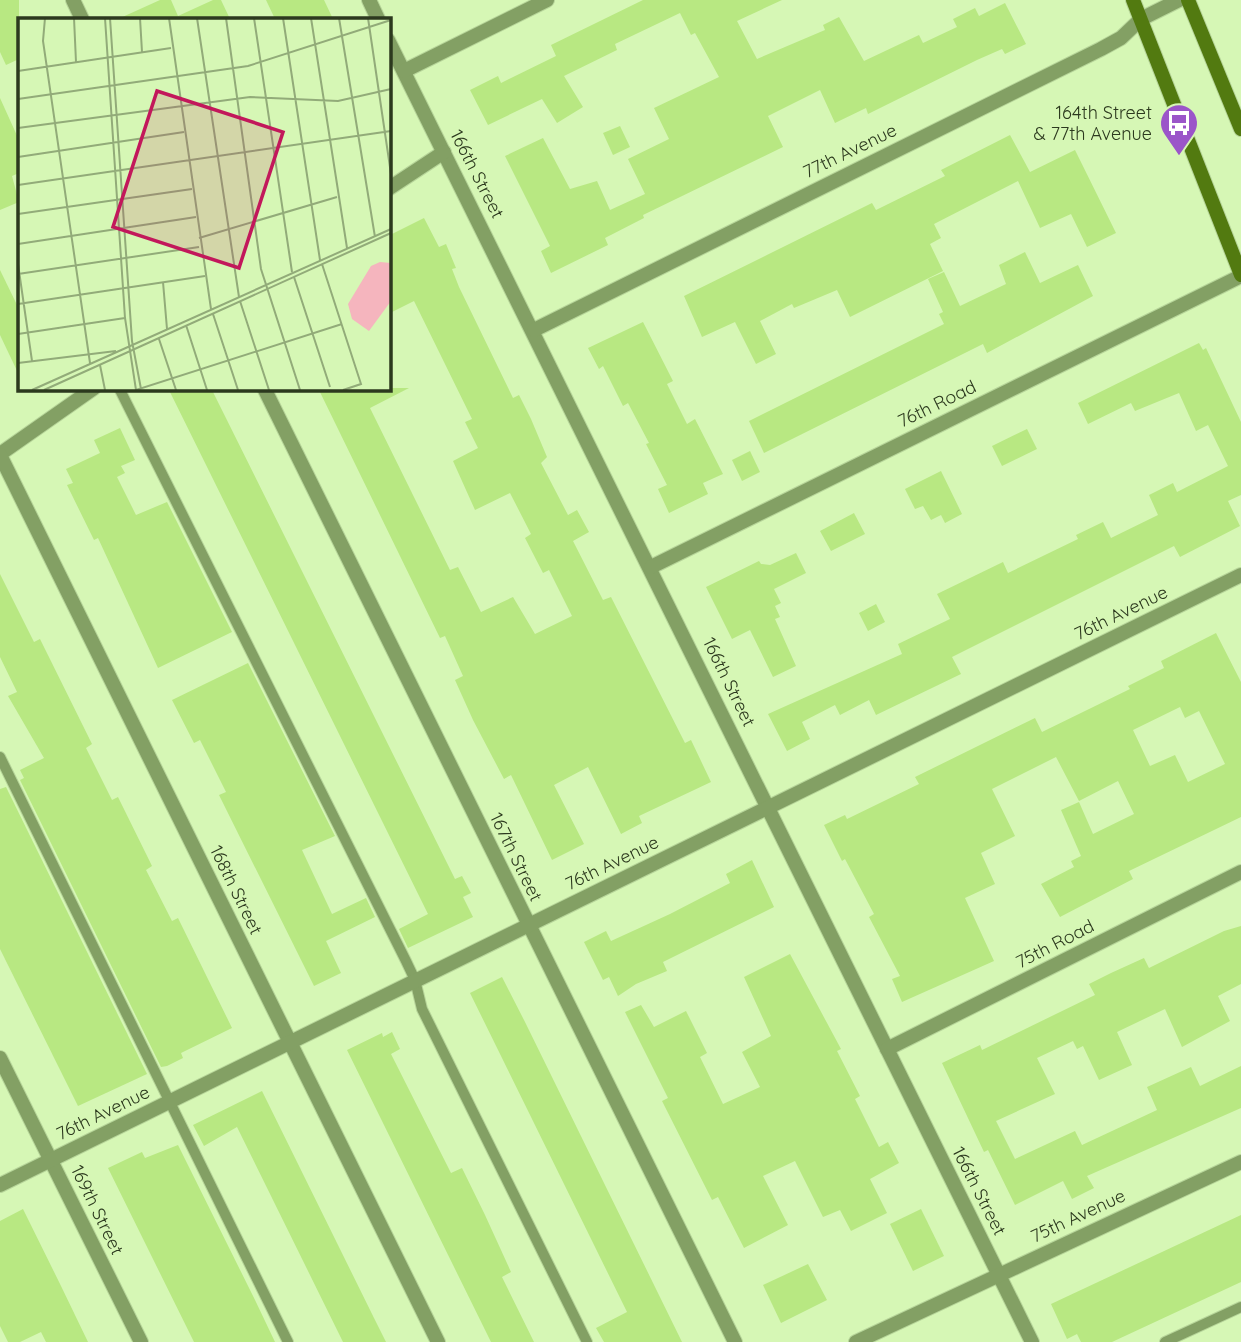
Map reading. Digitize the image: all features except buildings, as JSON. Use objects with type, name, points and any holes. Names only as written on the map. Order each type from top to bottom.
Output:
[{"type":"street","points":[[73,0],[82,18]]},
{"type":"street","points":[[369,0],[378,18]]},
{"type":"street","points":[[404,71],[547,0]]},
{"type":"street","points":[[1133,0],[1241,275]]},
{"type":"street","name":"77th Avenue","points":[[534,330],[1121,38],[1141,19],[1179,0]]},
{"type":"street","points":[[1188,0],[1241,129]]},
{"type":"street","name":"166th Street","points":[[390,44],[534,330],[1032,1342]]},
{"type":"street","points":[[390,188],[444,152]]},
{"type":"street","name":"76th Road","points":[[651,567],[1241,275]]},
{"type":"street","points":[[0,454],[91,390]]},
{"type":"street","name":"167th Street","points":[[265,390],[735,1342]]},
{"type":"street","name":"168th Street","points":[[0,454],[438,1342]]},
{"type":"street","name":"76th Avenue","points":[[0,1185],[1241,575]]},
{"type":"street","name":"75th Road","points":[[887,1049],[1241,872]]},
{"type":"street","name":"169th Street","points":[[0,1058],[141,1342]]},
{"type":"street","name":"75th Avenue","points":[[856,1342],[1241,1162]]},
{"type":"lane","points":[[120,390],[415,980],[422,1009],[587,1342]]},
{"type":"lane","points":[[0,757],[172,1101],[288,1342]]},
{"type":"lane","points":[[1165,1342],[1241,1307]]},
{"type":"place","name":"164th Street & 77th Avenue","points":[[1179,157]]}]
